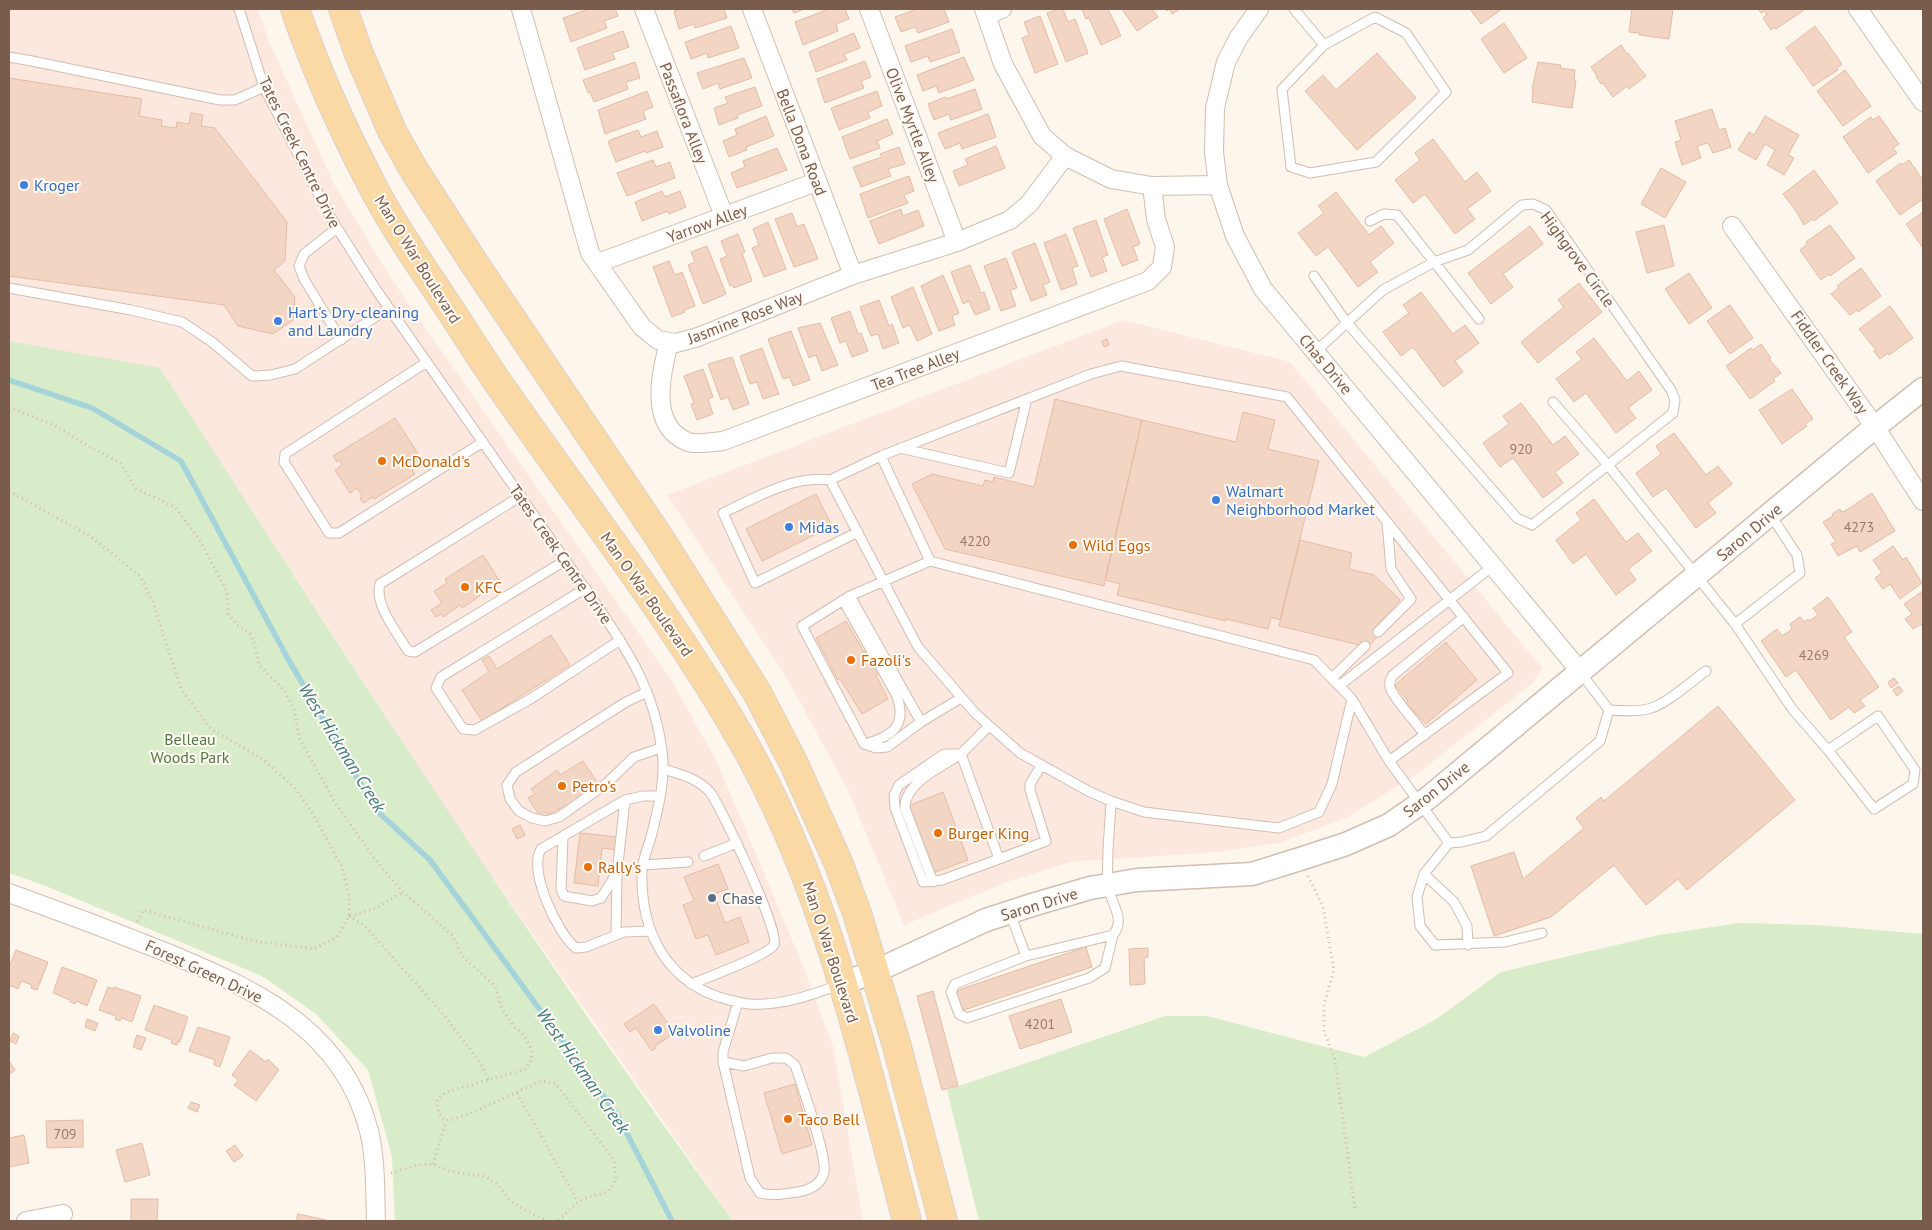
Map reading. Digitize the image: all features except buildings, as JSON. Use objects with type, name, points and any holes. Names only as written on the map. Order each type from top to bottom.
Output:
[{"type":"main road","name":"Man O War Boulevard","points":[[295,9],[326,91],[373,187],[396,227],[504,392],[661,611],[733,724],[756,766],[784,824],[808,881],[844,983],[907,1221]]},
{"type":"main road","points":[[342,9],[392,131],[414,170],[472,260],[659,536],[758,694],[794,764],[838,862],[876,971],[943,1221]]},
{"type":"street","name":"Jasmine Rose Way","points":[[521,9],[590,253],[642,327],[658,340],[676,343],[698,337],[852,275],[957,242],[1010,220],[1029,204],[1065,156]]},
{"type":"street","name":"Passaflora Alley","points":[[644,9],[724,216]]},
{"type":"street","name":"Bella Dona Road","points":[[752,9],[852,275]]},
{"type":"street","name":"Olive Myrtle Alley","points":[[869,9],[957,242]]},
{"type":"street","name":"Chas Drive","points":[[1259,9],[1239,37],[1226,62],[1215,108],[1214,152],[1218,185],[1235,236],[1263,289],[1580,672]]},
{"type":"street","points":[[1858,9],[1923,102]]},
{"type":"street","points":[[991,11],[1003,64],[1042,136],[1065,156],[1111,179],[1152,186],[1218,185]]},
{"type":"street","name":"Yarrow Alley","points":[[598,263],[816,182]]},
{"type":"street","name":"Tea Tree Alley","points":[[669,342],[662,371],[660,392],[662,412],[672,431],[689,443],[723,442],[1148,281],[1162,268],[1165,247],[1156,220],[1152,186]]},
{"type":"street","name":"Fiddler Creek Way","points":[[1732,226],[1875,427],[1923,501]]},
{"type":"street","name":"Saron Drive","points":[[844,983],[876,971],[986,920],[1073,893],[1137,880],[1252,874],[1346,844],[1389,825],[1420,803],[1923,389]]},
{"type":"street","name":"Forest Green Drive","points":[[9,893],[134,940],[242,986],[295,1019],[314,1036],[334,1059],[349,1081],[360,1104],[369,1131],[374,1162],[376,1221]]},
{"type":"street","points":[[26,1221],[63,1214]]},
{"type":"lane","name":"Tates Creek Centre Drive","points":[[238,9],[264,86],[291,137],[315,189],[337,228],[389,308],[586,588],[620,640],[647,692],[656,719],[661,748],[663,780],[643,865],[642,894],[651,931],[665,960],[677,973],[697,988],[718,997],[750,1004],[780,1003],[813,995],[844,983]]},
{"type":"lane","points":[[1294,9],[1324,45]]},
{"type":"lane","points":[[1375,17],[1406,33],[1446,92],[1376,162],[1310,173],[1291,167],[1282,89],[1324,45],[1375,17]]},
{"type":"lane","points":[[9,58],[32,61],[220,100],[234,100],[264,86]]},
{"type":"lane","name":"Highgrove Circle","points":[[1315,352],[1382,290],[1434,262],[1468,250],[1522,205],[1533,204],[1546,210],[1671,390],[1675,400],[1673,413],[1532,525],[1517,518],[1347,323]]},
{"type":"lane","points":[[1370,221],[1384,214],[1396,215],[1479,319]]},
{"type":"lane","points":[[337,228],[304,254],[299,266],[304,279],[341,340]]},
{"type":"lane","points":[[1314,276],[1347,323]]},
{"type":"lane","points":[[9,288],[131,310],[182,322],[212,342],[252,376],[271,375],[295,369],[389,308]]},
{"type":"lane","points":[[427,362],[286,454],[284,462],[330,533],[339,533],[483,442]]},
{"type":"lane","points":[[858,532],[756,583],[722,513],[776,488],[820,479],[830,480],[900,448],[1092,374],[1121,366],[1287,397],[1508,673],[1389,761]]},
{"type":"lane","points":[[900,448],[1009,473],[1027,400]]},
{"type":"lane","points":[[1553,402],[1608,465],[1735,624],[1793,710],[1828,750],[1874,809],[1913,784],[1915,770],[1878,716],[1828,750]]},
{"type":"lane","points":[[881,456],[930,561]]},
{"type":"lane","points":[[830,480],[918,647],[961,698],[1020,753],[1111,802],[1144,812],[1279,828],[1320,812],[1332,784],[1352,699]]},
{"type":"lane","points":[[521,496],[380,584],[378,591],[379,602],[408,651],[415,652],[566,560]]},
{"type":"lane","points":[[1735,624],[1800,572],[1797,555],[1770,514]]},
{"type":"lane","points":[[1378,632],[1411,599],[1391,569],[1387,521]]},
{"type":"lane","points":[[961,698],[921,722],[887,747],[876,748],[864,744],[802,626],[846,598],[930,561],[1314,660],[1352,699],[1389,761],[1450,843]]},
{"type":"lane","points":[[1340,686],[1493,566]]},
{"type":"lane","points":[[586,588],[441,677],[436,688],[463,729],[475,730],[524,702],[620,640]]},
{"type":"lane","points":[[846,598],[921,722]]},
{"type":"lane","points":[[846,598],[901,707],[901,718],[890,733],[864,744]]},
{"type":"lane","points":[[1425,735],[1410,713],[1392,694],[1389,681],[1392,676],[1464,617]]},
{"type":"lane","points":[[1332,678],[1365,646]]},
{"type":"lane","points":[[1580,672],[1609,710],[1627,712],[1650,709],[1668,699],[1706,671]]},
{"type":"lane","points":[[647,692],[626,702],[516,772],[507,785],[510,799],[519,811],[532,818],[545,820],[559,817],[607,783],[634,757],[661,748]]},
{"type":"lane","points":[[1542,933],[1505,942],[1435,945],[1420,926],[1416,897],[1424,874],[1450,843],[1486,836],[1593,748],[1600,741],[1609,710]]},
{"type":"lane","points":[[989,726],[961,754],[944,754],[900,786],[894,795],[895,808],[923,882],[942,880],[1046,841],[1030,790],[1030,784],[1041,766]]},
{"type":"lane","points":[[961,754],[999,859]]},
{"type":"lane","points":[[663,768],[696,779],[710,792],[737,843],[776,940],[776,944],[772,948],[691,984]]},
{"type":"lane","points":[[651,931],[624,932],[586,947],[576,948],[568,942],[551,914],[541,881],[538,856],[541,849],[625,800],[643,796],[660,796]]},
{"type":"lane","points":[[616,935],[617,873],[625,800]]},
{"type":"lane","points":[[1111,802],[1107,885],[1119,920],[1104,968],[1089,978],[967,1018],[959,1014],[951,992],[955,984],[1026,956],[1113,935]]},
{"type":"lane","points":[[563,837],[561,890],[564,896],[592,901],[601,898],[617,873]]},
{"type":"lane","points":[[704,856],[737,843]]},
{"type":"lane","points":[[643,865],[688,862]]},
{"type":"lane","points":[[1424,874],[1454,902],[1467,926],[1468,945]]},
{"type":"lane","points":[[1010,912],[1026,956]]},
{"type":"lane","points":[[723,1062],[744,1066],[772,1058],[786,1058],[795,1065],[820,1148],[824,1172],[820,1182],[806,1190],[788,1194],[769,1195],[760,1192],[750,1178],[723,1062],[738,1002]]},
{"type":"path","points":[[9,407],[56,426],[121,463],[135,488],[175,507],[199,538],[227,592],[228,613],[237,625],[250,634],[259,665],[284,690],[294,709],[299,738],[336,804],[374,858],[403,892],[452,935],[462,956],[495,986],[502,1009],[515,1028],[522,1033],[531,1048],[532,1059],[526,1069],[446,1092],[437,1100],[441,1117],[446,1120],[469,1114],[541,1081],[555,1083],[614,1160],[616,1180],[608,1192],[589,1196],[578,1202],[558,1221]]},
{"type":"path","points":[[9,491],[90,536],[140,576],[153,602],[181,689],[211,729],[264,760],[295,788],[342,867],[349,895],[349,916],[337,936],[314,949],[254,941],[143,910]]},
{"type":"path","points":[[1300,859],[1323,908],[1334,970],[1324,1004],[1324,1031],[1335,1060],[1356,1210]]},
{"type":"path","points":[[349,916],[374,909],[403,892]]},
{"type":"path","points":[[349,916],[364,925],[443,1014],[479,1061],[489,1080]]},
{"type":"path","points":[[517,1093],[578,1202]]},
{"type":"path","points":[[433,1164],[446,1120]]},
{"type":"path","points":[[403,1170],[418,1165],[433,1164],[449,1171],[487,1177],[498,1185],[509,1200],[532,1214],[549,1221]]},
{"type":"shaded area","points":[[9,9],[258,9],[269,42],[335,186],[392,280],[672,681],[717,762],[803,966],[833,1046],[863,1221],[733,1221],[461,832],[160,369],[9,341]]},
{"type":"shaded area","points":[[1123,320],[1290,362],[1542,668],[1534,682],[1417,774],[1348,817],[1279,843],[1217,852],[1070,862],[1004,883],[904,925],[849,792],[788,680],[667,495]]},
{"type":"green space","name":"Belleau Woods Park","points":[[9,341],[160,368],[440,799],[584,1012],[733,1221],[395,1221],[392,1157],[368,1070],[316,1014],[262,976],[46,886],[9,873]]},
{"type":"green space","points":[[1739,923],[1819,925],[1923,934],[1923,1221],[979,1221],[947,1090],[1165,1016],[1207,1016],[1364,1057],[1435,1020],[1501,972],[1659,935]]},
{"type":"waterway","name":"West Hickman Creek","points":[[9,380],[92,408],[181,461],[287,657],[376,810],[430,860],[618,1116],[672,1221]]},
{"type":"place","name":"Kroger","points":[[24,185]]},
{"type":"place","name":"Hart's Dry-cleaning and Laundry","points":[[278,321]]},
{"type":"place","name":"McDonald's","points":[[382,461]]},
{"type":"place","name":"Walmart Neighborhood Market","points":[[1216,500]]},
{"type":"place","name":"Midas","points":[[789,527]]},
{"type":"place","name":"Wild Eggs","points":[[1073,545]]},
{"type":"place","name":"KFC","points":[[465,587]]},
{"type":"place","name":"Fazoli's","points":[[851,660]]},
{"type":"place","name":"Petro's","points":[[562,786]]},
{"type":"place","name":"Burger King","points":[[938,833]]},
{"type":"place","name":"Rally's","points":[[588,867]]},
{"type":"place","name":"Chase","points":[[712,898]]},
{"type":"place","name":"Valvoline","points":[[658,1030]]},
{"type":"place","name":"Taco Bell","points":[[788,1119]]}]
